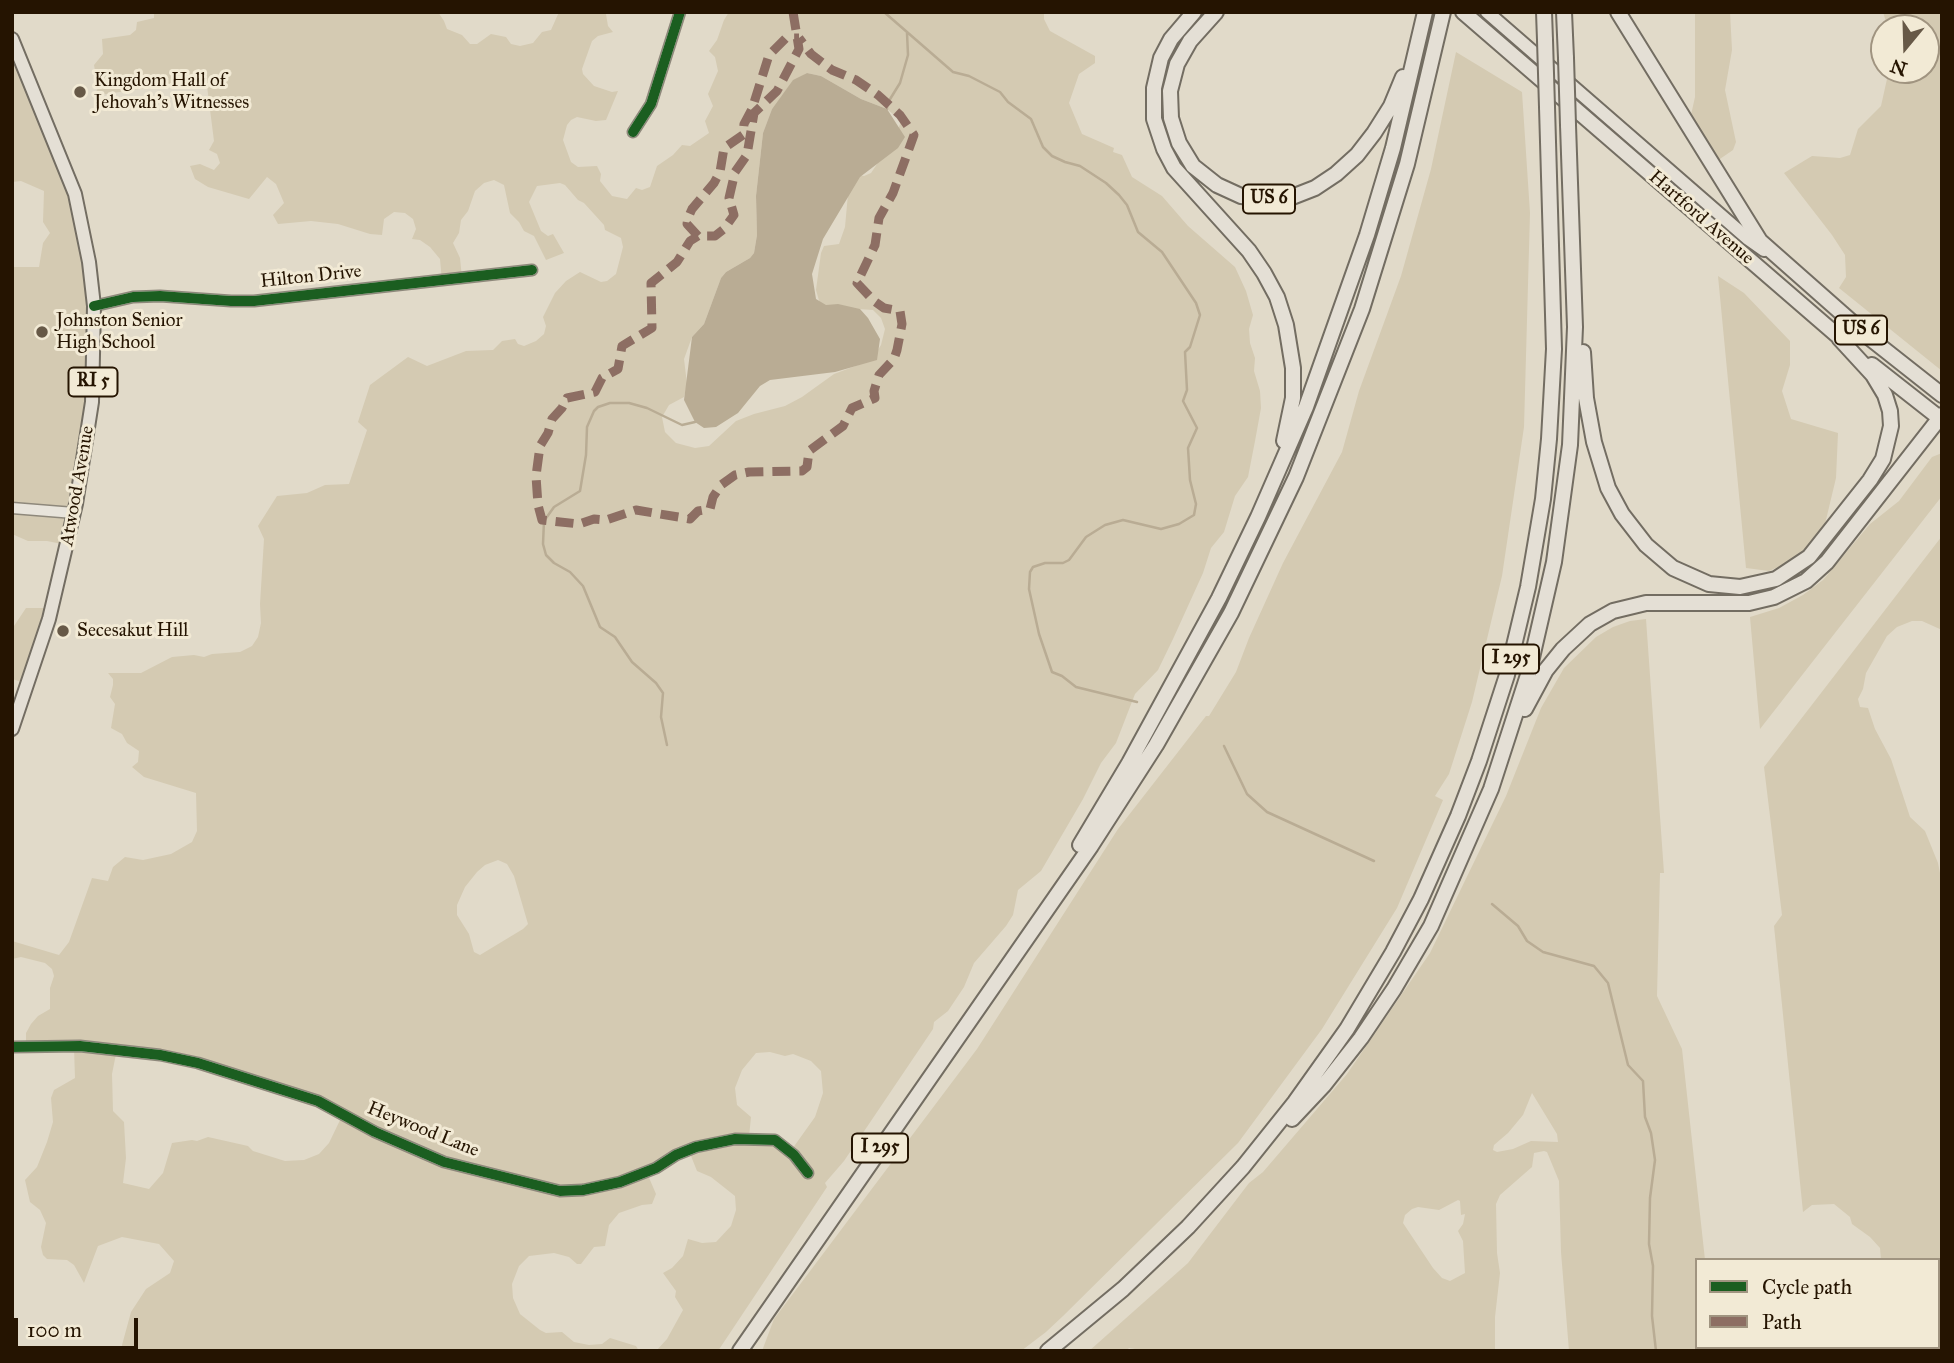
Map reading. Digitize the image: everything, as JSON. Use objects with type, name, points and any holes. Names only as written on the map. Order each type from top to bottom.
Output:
[{"type":"highway","points":[[1194,12],[1171,39],[1158,68],[1153,99],[1157,130],[1174,168],[1245,245],[1264,272],[1282,311],[1293,368],[1293,398],[1285,440],[1245,544]]},
{"type":"highway","name":"US 6","points":[[1216,12],[1190,40],[1177,64],[1169,99],[1173,126],[1188,158],[1208,179],[1241,196],[1268,200],[1292,197],[1315,188],[1336,174],[1366,145],[1383,120],[1396,93],[1424,12]]},
{"type":"highway","points":[[1020,945],[1135,753],[1205,626],[1307,407],[1352,283],[1393,148],[1424,12]]},
{"type":"highway","name":"Hartford Avenue","points":[[1463,12],[1839,338],[1941,418]]},
{"type":"highway","name":"I 295","points":[[1048,1351],[1123,1289],[1215,1198],[1258,1149],[1330,1054],[1407,926],[1465,798],[1507,674],[1534,558],[1549,439],[1554,318],[1544,12]]},
{"type":"highway","points":[[1502,761],[1548,591],[1570,445],[1574,356],[1564,12]]},
{"type":"highway","name":"US 6","points":[[1618,12],[1760,241],[1782,262]]},
{"type":"highway","name":"I 295","points":[[740,1351],[1091,846],[1161,736],[1231,613],[1283,505],[1331,394],[1381,251],[1415,135],[1442,14]]},
{"type":"highway","points":[[1572,223],[1581,307],[1586,398],[1603,473],[1622,514],[1638,537],[1667,564],[1694,579],[1740,587],[1768,582],[1790,572],[1814,551],[1880,466],[1890,435],[1888,403],[1873,375],[1839,338]]},
{"type":"highway","name":"Hartford Avenue","points":[[1782,262],[1942,395]]},
{"type":"highway","points":[[1258,1149],[1296,1115],[1333,1075],[1394,989],[1438,912],[1530,700],[1546,670],[1563,649],[1582,630],[1605,615],[1629,606],[1646,603],[1749,603],[1774,597],[1798,586],[1827,562],[1941,418]]},
{"type":"main road","name":"Hartford Avenue","points":[[1487,12],[1747,238],[1782,262]]},
{"type":"main road","name":"Atwood Avenue","points":[[12,39],[75,194],[89,262],[94,306],[92,402],[74,513],[49,619],[12,729]]},
{"type":"street","points":[[633,132],[651,104],[680,12]]},
{"type":"street","name":"Hilton Drive","points":[[94,306],[133,297],[160,296],[230,302],[254,301],[532,270]]},
{"type":"street","points":[[12,508],[74,513]]},
{"type":"street","name":"Heywood Lane","points":[[12,1047],[80,1046],[160,1055],[198,1063],[318,1101],[374,1132],[444,1162],[560,1191],[583,1190],[620,1182],[645,1173],[695,1147],[735,1139],[775,1140],[794,1154],[808,1173]]},
{"type":"shaded area","points":[[154,12],[438,12],[447,29],[462,35],[470,44],[477,44],[491,34],[506,37],[511,44],[520,46],[533,43],[542,32],[551,30],[559,12],[606,14],[608,26],[613,32],[598,36],[592,41],[582,69],[594,86],[612,92],[618,91],[606,120],[577,117],[567,125],[563,140],[571,162],[578,167],[597,166],[601,174],[600,181],[612,196],[627,199],[636,188],[642,190],[650,187],[657,166],[682,145],[690,146],[709,133],[705,121],[713,106],[708,94],[718,71],[715,57],[709,51],[729,12],[1044,12],[1044,19],[1050,31],[1095,56],[1095,63],[1079,74],[1069,103],[1082,134],[1114,148],[1113,152],[1122,155],[1132,177],[1162,196],[1188,226],[1235,267],[1246,291],[1253,315],[1249,329],[1250,343],[1255,358],[1254,371],[1260,391],[1261,408],[1248,477],[1235,496],[1224,532],[1211,548],[1203,573],[1158,670],[1135,694],[1116,743],[1101,763],[1041,871],[1018,890],[1013,915],[1006,926],[974,963],[964,987],[948,1011],[934,1022],[933,1029],[844,1161],[825,1183],[827,1187],[718,1351],[656,1351],[667,1339],[683,1310],[675,1297],[676,1291],[663,1273],[683,1256],[688,1239],[702,1243],[716,1242],[731,1226],[736,1210],[735,1196],[711,1177],[697,1171],[689,1151],[647,1173],[656,1194],[652,1204],[619,1213],[609,1225],[605,1246],[594,1247],[581,1264],[554,1253],[529,1256],[519,1266],[512,1284],[513,1298],[520,1314],[540,1330],[546,1333],[562,1332],[574,1342],[589,1345],[602,1344],[610,1338],[636,1346],[639,1351],[123,1351],[122,1345],[131,1312],[146,1289],[170,1273],[174,1261],[159,1244],[122,1237],[98,1246],[84,1283],[74,1265],[67,1260],[47,1259],[43,1255],[41,1247],[46,1223],[40,1210],[30,1202],[25,1180],[37,1167],[47,1142],[53,1122],[51,1098],[54,1090],[75,1078],[74,1048],[26,1046],[26,1033],[31,1024],[50,1009],[50,988],[54,976],[52,969],[45,963],[21,957],[12,959],[12,941],[59,955],[69,942],[92,878],[108,881],[113,867],[125,857],[143,860],[171,854],[192,842],[197,831],[196,793],[144,777],[132,767],[138,762],[139,751],[127,743],[122,734],[111,728],[115,704],[110,697],[113,679],[108,673],[141,673],[172,657],[204,657],[240,652],[252,646],[258,637],[261,623],[264,539],[258,526],[277,496],[307,493],[325,485],[349,484],[367,430],[358,422],[370,385],[408,357],[427,366],[466,351],[493,350],[502,341],[515,339],[518,344],[524,346],[536,341],[544,334],[546,326],[543,317],[555,293],[566,281],[580,272],[601,282],[607,281],[616,274],[623,247],[621,238],[605,230],[604,225],[584,203],[560,183],[537,186],[529,202],[541,231],[548,236],[553,234],[564,253],[546,260],[534,236],[524,231],[510,213],[504,185],[494,180],[484,183],[475,191],[453,243],[460,258],[462,278],[442,281],[440,259],[430,247],[420,240],[412,239],[416,229],[413,219],[405,213],[394,212],[384,219],[382,235],[338,224],[311,221],[278,224],[273,215],[284,203],[276,184],[267,177],[249,199],[208,187],[195,179],[190,166],[200,164],[214,170],[220,163],[217,154],[209,150],[214,141],[207,86],[203,79],[94,96],[98,88],[94,65],[103,54],[102,39],[130,35],[136,30],[137,22],[154,18]],"holes":[[[807,73],[821,76],[861,99],[887,109],[901,121],[896,136],[871,173],[864,176],[853,174],[845,227],[839,244],[824,246],[816,290],[820,304],[873,310],[881,318],[885,329],[881,345],[876,353],[858,365],[834,374],[785,406],[736,421],[709,446],[695,448],[676,443],[665,432],[662,417],[669,405],[684,397],[687,384],[684,359],[692,337],[704,324],[721,278],[754,253],[757,235],[756,196],[763,133],[772,109],[793,81]],[[498,860],[507,864],[514,876],[528,924],[480,955],[474,952],[469,934],[457,915],[457,905],[465,887],[485,865]],[[770,1052],[785,1056],[793,1054],[811,1061],[821,1071],[823,1093],[815,1117],[790,1152],[773,1140],[749,1137],[751,1117],[737,1105],[735,1088],[742,1070],[756,1053]],[[116,1054],[196,1064],[322,1104],[342,1116],[329,1143],[319,1154],[304,1160],[285,1161],[253,1151],[248,1146],[208,1137],[197,1141],[172,1143],[163,1173],[149,1189],[123,1183],[126,1158],[124,1122],[113,1111],[112,1074]]]},
{"type":"shaded area","points":[[1695,12],[1730,12],[1732,50],[1725,90],[1736,142],[1733,150],[1714,163],[1689,124],[1695,97]]},
{"type":"shaded area","points":[[1942,12],[1942,371],[1839,288],[1846,277],[1845,255],[1784,173],[1812,156],[1840,158],[1850,155],[1858,129],[1881,106],[1886,84],[1940,84],[1940,14],[1884,14]]},
{"type":"shaded area","points":[[12,38],[71,181],[89,263],[94,370],[67,545],[28,541],[12,534],[12,267],[39,267],[43,243],[50,233],[43,222],[44,191],[21,181],[12,182]]},
{"type":"shaded area","points":[[1456,52],[1522,92],[1530,213],[1524,427],[1502,576],[1472,702],[1449,774],[1435,796],[1443,800],[1397,908],[1322,1029],[1238,1143],[1063,1316],[1021,1351],[762,1351],[774,1319],[977,1049],[1118,829],[1206,716],[1209,716],[1236,672],[1283,563],[1342,452],[1359,391],[1401,276],[1431,169]]},
{"type":"shaded area","points":[[807,73],[821,76],[861,99],[887,109],[905,137],[898,148],[860,177],[823,239],[812,274],[816,299],[826,305],[838,304],[860,309],[868,318],[880,339],[877,360],[835,372],[770,380],[760,386],[738,413],[716,427],[704,428],[695,422],[684,400],[692,337],[704,324],[721,278],[754,253],[757,235],[756,196],[763,133],[772,109],[793,80]]},
{"type":"shaded area","points":[[1718,276],[1744,293],[1790,341],[1790,365],[1782,391],[1791,419],[1838,433],[1836,478],[1825,524],[1812,542],[1792,561],[1769,571],[1746,568]]},
{"type":"shaded area","points":[[1942,453],[1942,496],[1760,729],[1750,617],[1779,608],[1823,580],[1870,524],[1899,501],[1932,457]]},
{"type":"shaded area","points":[[1942,536],[1942,630],[1922,621],[1912,621],[1897,627],[1887,636],[1866,673],[1858,699],[1860,707],[1868,708],[1875,729],[1891,759],[1910,817],[1925,831],[1938,863],[1942,883],[1942,1351],[1817,1351],[1940,1349],[1940,1258],[1881,1258],[1880,1248],[1834,1204],[1812,1205],[1803,1212],[1774,926],[1782,915],[1764,767]]},
{"type":"shaded area","points":[[26,608],[52,608],[26,683],[12,679],[12,629]]},
{"type":"shaded area","points":[[1646,619],[1664,873],[1660,873],[1657,996],[1682,1049],[1705,1258],[1695,1258],[1695,1349],[1714,1351],[1569,1351],[1561,1252],[1559,1181],[1547,1152],[1544,1151],[1534,1153],[1532,1167],[1500,1195],[1496,1204],[1500,1273],[1495,1317],[1495,1351],[1147,1351],[1129,1348],[1126,1351],[1089,1351],[1188,1263],[1249,1183],[1263,1172],[1347,1074],[1430,953],[1506,796],[1541,708],[1564,668],[1596,637],[1613,627]],"holes":[[[1532,1093],[1557,1134],[1558,1142],[1531,1141],[1513,1149],[1497,1152],[1493,1150],[1494,1145],[1523,1115]],[[1460,1201],[1461,1215],[1465,1214],[1458,1231],[1463,1241],[1465,1273],[1450,1281],[1442,1278],[1433,1268],[1403,1223],[1405,1215],[1412,1209],[1418,1207],[1439,1210]]]},
{"type":"waterway","points":[[884,12],[953,72],[969,76],[1000,92],[1008,102],[1031,119],[1043,147],[1052,156],[1080,166],[1119,195],[1127,205],[1138,232],[1162,252],[1196,303],[1200,315],[1190,347],[1185,352],[1187,390],[1183,401],[1197,428],[1188,448],[1190,480],[1196,504],[1194,515],[1179,524],[1161,529],[1123,520],[1105,525],[1086,537],[1069,560],[1063,563],[1045,563],[1033,567],[1030,572],[1029,589],[1039,634],[1052,672],[1076,687],[1137,702]]},
{"type":"waterway","points":[[887,109],[887,104],[900,83],[908,55],[907,33]]},
{"type":"waterway","points":[[667,745],[661,717],[663,693],[656,683],[632,662],[615,637],[600,627],[583,586],[570,572],[546,555],[543,544],[544,521],[554,507],[580,491],[587,427],[598,407],[610,403],[629,403],[647,408],[682,425],[695,422]]},
{"type":"waterway","points":[[1224,746],[1247,794],[1267,812],[1374,861]]},
{"type":"waterway","points":[[1492,904],[1518,926],[1527,941],[1543,952],[1594,966],[1608,983],[1628,1065],[1643,1081],[1645,1117],[1651,1133],[1655,1160],[1650,1198],[1649,1244],[1653,1266],[1652,1316],[1656,1351]]},
{"type":"marked path","points":[[793,12],[799,49],[777,91],[754,113],[747,155],[735,172],[729,198],[734,215],[715,236],[698,236],[690,241],[677,262],[651,283],[652,328],[622,346],[618,369],[602,378],[595,392],[567,398],[552,419],[540,446],[536,476],[542,520],[579,524],[594,519],[606,520],[636,510],[690,519],[698,511],[710,509],[713,497],[721,485],[735,475],[749,472],[802,471],[807,467],[809,451],[843,426],[852,408],[875,398],[874,391],[879,375],[894,359],[897,350],[902,324],[900,311],[884,308],[857,283],[875,245],[879,218],[893,193],[914,135],[900,115],[878,95],[856,80],[832,70],[811,54],[799,38]]},
{"type":"marked path","points":[[698,236],[687,224],[688,218],[720,172],[724,148],[743,135],[744,124],[752,109],[769,55],[786,38],[799,38]]},
{"type":"cycle path","points":[[633,132],[651,104],[680,12]]},
{"type":"cycle path","points":[[94,306],[133,297],[160,296],[254,301],[532,270]]},
{"type":"cycle path","points":[[12,1047],[80,1046],[160,1055],[198,1063],[318,1101],[375,1132],[444,1162],[560,1191],[583,1190],[620,1182],[656,1168],[676,1155],[696,1147],[735,1139],[775,1140],[794,1155],[808,1173]]},
{"type":"place","name":"Kingdom Hall of Jehovah's Witnesses","points":[[80,92]]},
{"type":"place","name":"Johnston Senior High School","points":[[42,332]]},
{"type":"place","name":"Secesakut Hill","points":[[63,631]]}]
